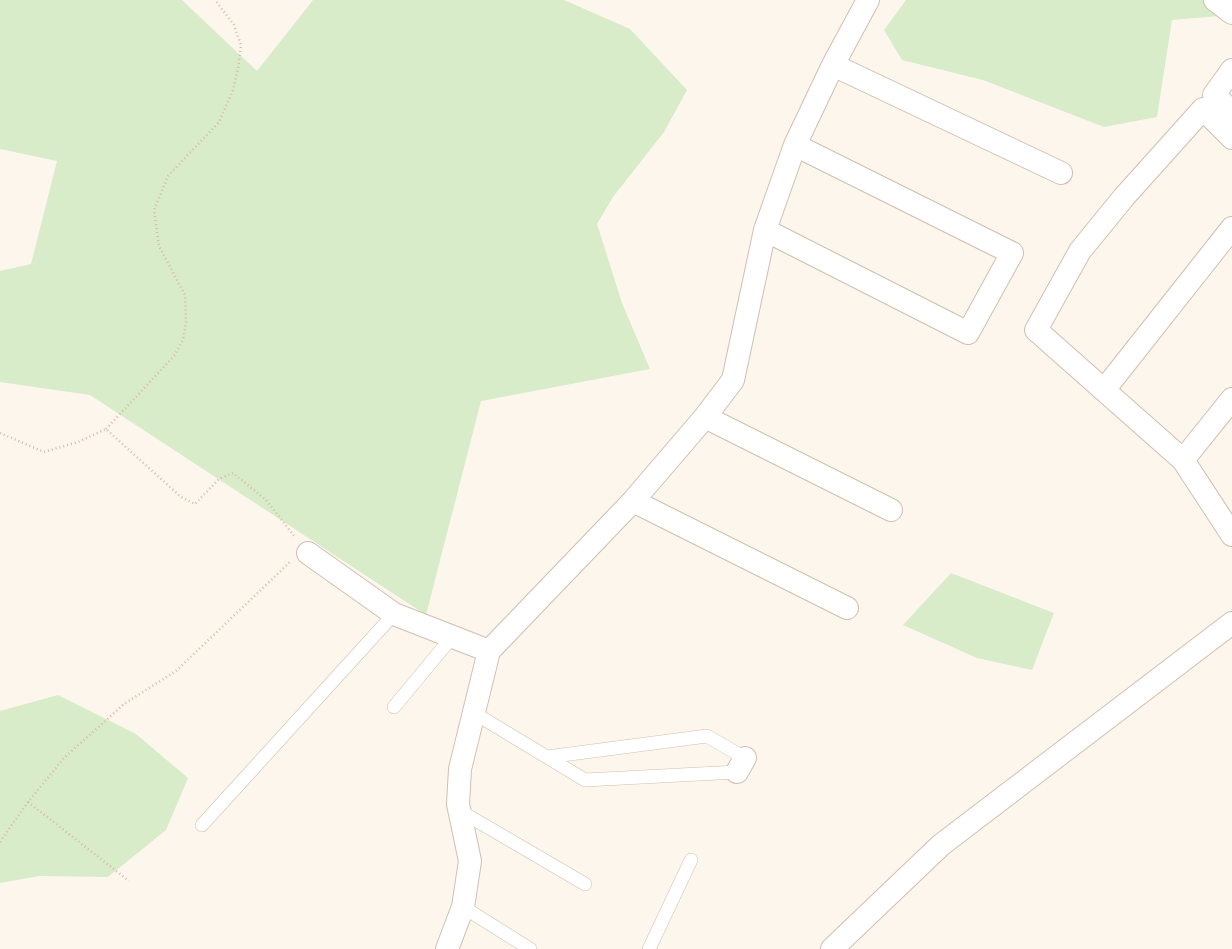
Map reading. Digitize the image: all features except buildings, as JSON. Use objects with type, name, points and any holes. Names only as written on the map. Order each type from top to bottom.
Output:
[{"type":"street","points":[[447,949],[463,907],[470,860],[458,804],[460,769],[489,651],[633,501],[705,416],[733,380],[765,230],[795,145],[833,65],[868,0]]},
{"type":"street","points":[[1215,0],[1232,13]]},
{"type":"street","points":[[833,65],[1061,173]]},
{"type":"street","points":[[1232,70],[1214,95],[1232,112]]},
{"type":"street","points":[[1232,138],[1203,109],[1124,197],[1080,251],[1036,330],[1183,460],[1232,536]]},
{"type":"street","points":[[765,230],[968,333],[1012,253],[795,145]]},
{"type":"street","points":[[1104,390],[1232,228]]},
{"type":"street","points":[[1183,460],[1232,400]]},
{"type":"street","points":[[705,416],[891,510]]},
{"type":"street","points":[[633,501],[847,608]]},
{"type":"street","points":[[308,553],[394,614],[489,651]]},
{"type":"street","points":[[832,949],[941,845],[1232,623]]},
{"type":"lane","points":[[202,825],[394,614]]},
{"type":"lane","points":[[394,707],[452,637]]},
{"type":"lane","points":[[474,713],[585,780],[741,765],[707,736],[547,757]]},
{"type":"lane","points":[[460,811],[585,884]]},
{"type":"lane","points":[[649,949],[691,860]]},
{"type":"lane","points":[[463,907],[530,949]]},
{"type":"path","points":[[0,433],[44,452],[78,442],[106,429],[175,355],[183,340],[186,322],[185,295],[160,246],[154,210],[168,176],[219,122],[233,90],[238,69],[241,45],[234,25],[215,0]]},
{"type":"path","points":[[0,842],[28,802],[64,758],[124,704],[176,671],[287,564],[308,553],[266,500],[233,473],[219,479],[195,504],[181,497],[106,429]]},
{"type":"path","points":[[28,802],[129,881]]},
{"type":"green space","points":[[0,0],[182,0],[257,71],[313,0],[564,0],[630,29],[687,90],[664,132],[613,197],[597,224],[622,303],[650,369],[481,401],[426,615],[90,395],[0,382],[0,271],[31,264],[57,161],[0,149]]},
{"type":"green space","points":[[906,0],[1232,0],[1220,16],[1172,20],[1157,117],[1104,127],[983,80],[902,60],[884,30]]},
{"type":"green space","points":[[951,573],[1054,613],[1032,670],[977,658],[903,625]]},
{"type":"green space","points":[[58,695],[136,734],[188,778],[166,830],[108,877],[40,876],[0,883],[0,711]]}]
